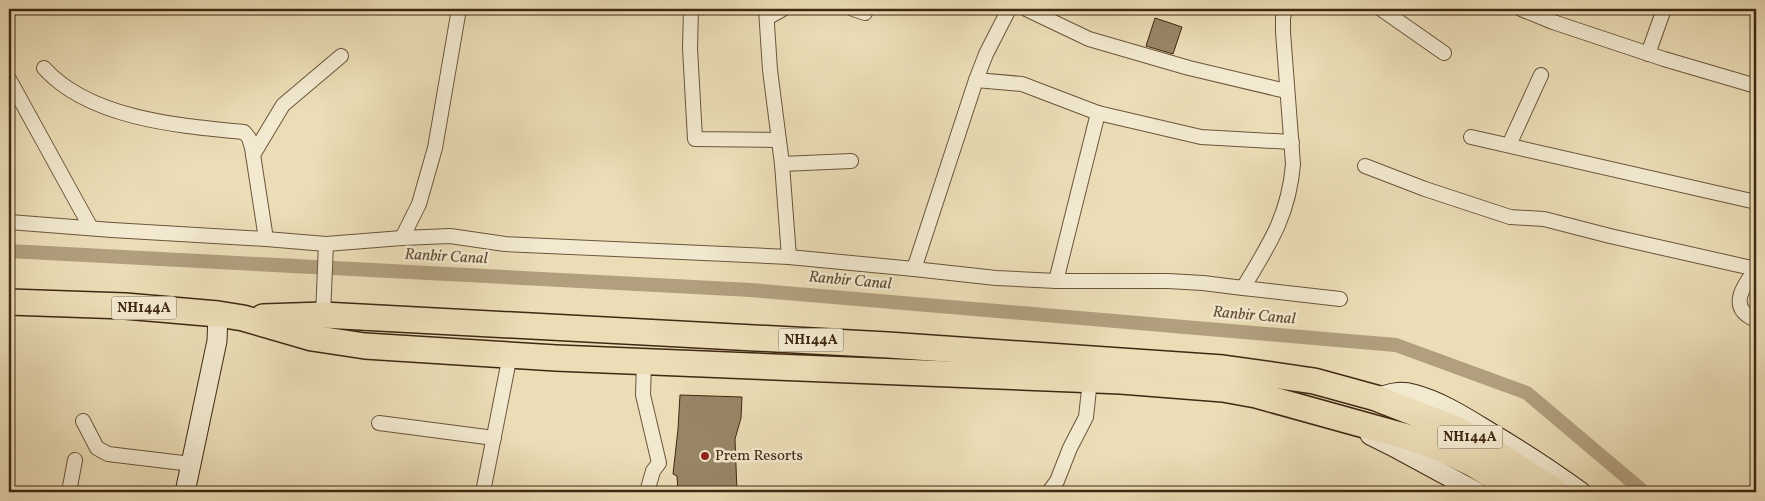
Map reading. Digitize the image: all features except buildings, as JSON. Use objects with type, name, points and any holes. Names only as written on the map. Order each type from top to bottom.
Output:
[{"type":"highway","name":"NH144A","points":[[9,302],[125,306],[243,318],[323,315],[878,344],[1223,368],[1314,381],[1376,398],[1458,430],[1556,492]]},
{"type":"highway","points":[[243,318],[334,343],[644,362],[1182,385],[1223,389],[1264,398],[1333,418]]},
{"type":"highway","name":"NH144A","points":[[1333,418],[1377,428],[1444,450],[1473,464],[1519,492]]},
{"type":"street","points":[[402,238],[419,204],[435,148],[459,9]]},
{"type":"street","points":[[691,9],[690,48],[695,139],[778,140]]},
{"type":"street","points":[[783,9],[766,13],[770,70],[782,164],[789,257]]},
{"type":"street","points":[[914,268],[976,80],[986,54],[1009,9]]},
{"type":"street","points":[[1026,9],[1089,39],[1189,68],[1286,91]]},
{"type":"street","points":[[1243,288],[1271,243],[1288,201],[1294,164],[1286,91],[1282,18],[1285,9]]},
{"type":"street","points":[[1381,9],[1444,53]]},
{"type":"street","points":[[1648,54],[1664,9]]},
{"type":"street","points":[[1529,10],[1648,54],[1756,86]]},
{"type":"street","points":[[252,155],[283,105],[341,56]]},
{"type":"street","points":[[44,68],[60,83],[94,103],[138,116],[188,126],[244,132],[249,138],[266,239]]},
{"type":"street","points":[[1509,145],[1541,75]]},
{"type":"street","points":[[9,80],[91,228]]},
{"type":"street","points":[[976,80],[1022,84],[1098,113],[1201,137],[1292,142]]},
{"type":"street","points":[[1056,281],[1098,113]]},
{"type":"street","points":[[1471,137],[1756,202]]},
{"type":"street","points":[[782,164],[850,161]]},
{"type":"street","points":[[1365,166],[1425,189],[1510,217],[1544,219],[1756,269],[1744,286],[1739,298],[1743,311],[1756,320]]},
{"type":"street","points":[[9,222],[326,244],[450,236],[505,244],[789,257],[914,268],[996,278],[1056,281],[1203,282],[1340,299]]},
{"type":"street","points":[[323,315],[326,283],[326,244]]},
{"type":"street","points":[[185,492],[217,341],[218,314]]},
{"type":"street","points":[[483,492],[510,355]]},
{"type":"street","points":[[644,362],[643,395],[659,464],[654,471],[647,492]]},
{"type":"street","points":[[1049,492],[1057,481],[1070,448],[1086,417],[1090,380]]},
{"type":"street","points":[[1376,398],[1394,392],[1412,394],[1441,405],[1458,413],[1535,459],[1581,492]]},
{"type":"street","points":[[1333,418],[1392,446],[1477,492]]},
{"type":"street","points":[[83,421],[97,448],[108,454],[191,464]]},
{"type":"street","points":[[379,423],[494,438]]},
{"type":"street","points":[[69,492],[75,460]]},
{"type":"waterway","name":"Ranbir Canal","points":[[9,251],[751,290],[1396,345],[1527,393],[1644,492]]},
{"type":"place","name":"Prem Resorts","points":[[705,456]]}]
